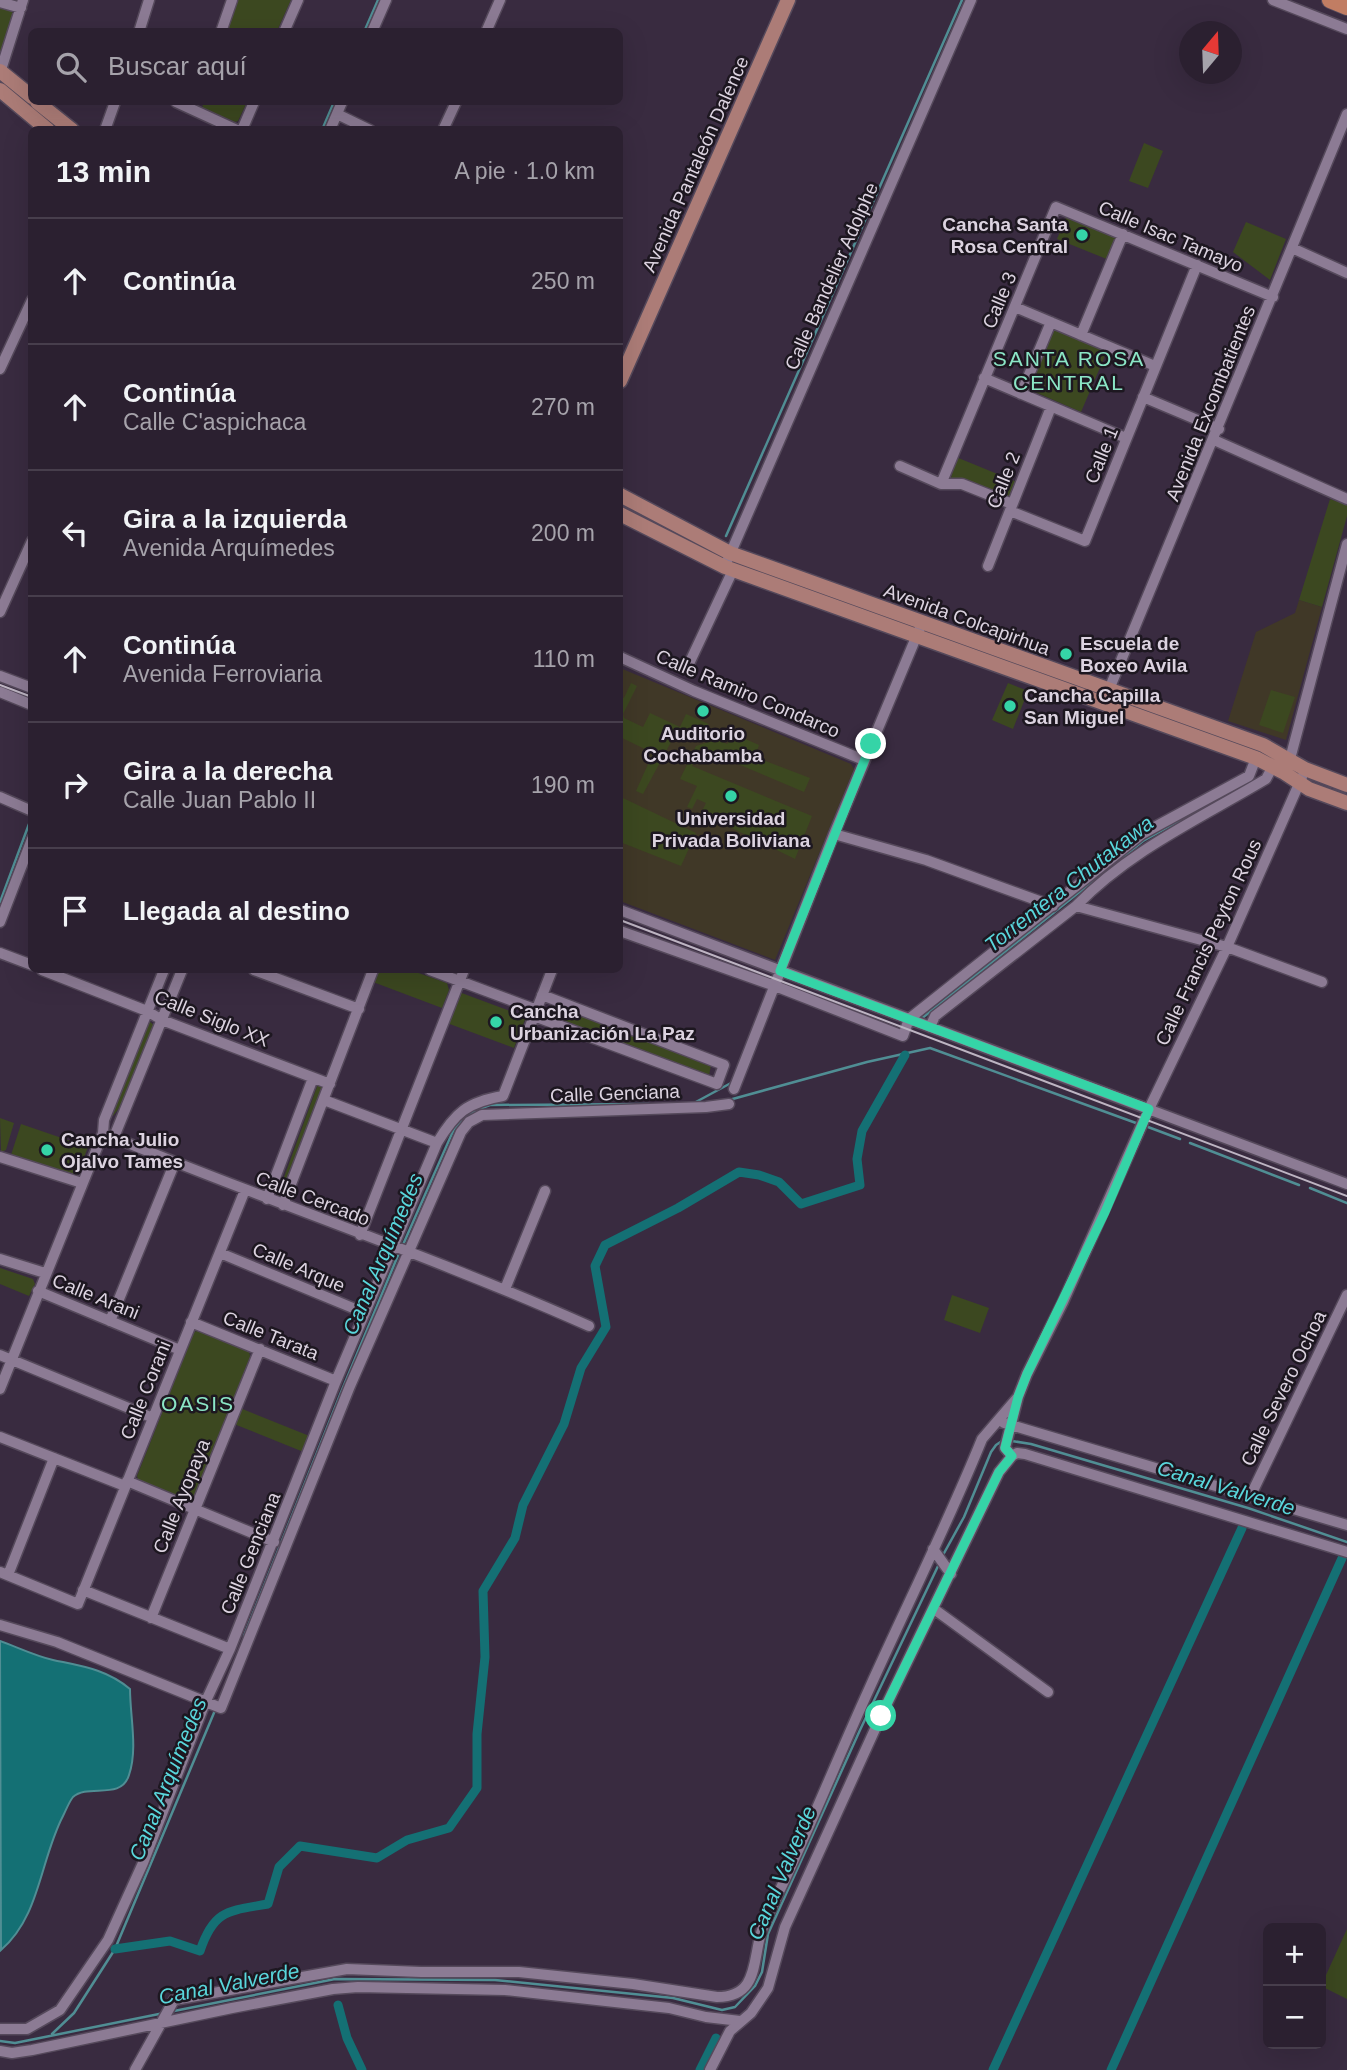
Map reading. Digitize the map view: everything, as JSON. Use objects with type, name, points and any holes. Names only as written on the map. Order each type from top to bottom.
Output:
[{"type":"highway","points":[[1330,0],[1347,7]]},
{"type":"main road","name":"Avenida Pantaleón Dalence","points":[[625,354],[788,0]]},
{"type":"main road","points":[[0,72],[28,94]]},
{"type":"main road","points":[[0,90],[43,126]]},
{"type":"main road","points":[[41,105],[67,126]]},
{"type":"main road","name":"Avenida Colcapirhua","points":[[623,497],[729,563],[922,623],[1255,758],[1273,766],[1299,784],[1347,803]]},
{"type":"main road","name":"Avenida Colcapirhua","points":[[623,515],[729,563],[917,637],[1263,745],[1305,769],[1347,785]]},
{"type":"street","points":[[140,28],[149,0]]},
{"type":"street","points":[[222,28],[232,0]]},
{"type":"street","points":[[286,28],[298,0]]},
{"type":"street","points":[[374,28],[386,0]]},
{"type":"street","points":[[488,28],[500,0]]},
{"type":"street","name":"Calle Bandelier Adolphe","points":[[687,668],[729,563],[971,0]]},
{"type":"street","points":[[1273,0],[1347,29]]},
{"type":"street","points":[[0,2],[22,4],[0,72]]},
{"type":"street","points":[[106,126],[114,105]]},
{"type":"street","points":[[242,126],[252,105]]},
{"type":"street","points":[[332,126],[341,105]]},
{"type":"street","points":[[445,126],[455,105]]},
{"type":"street","points":[[196,106],[233,126]]},
{"type":"street","points":[[337,114],[362,126]]},
{"type":"street","name":"Avenida Excombatientes","points":[[1106,698],[1347,114]]},
{"type":"street","name":"Calle Isac Tamayo","points":[[1056,207],[1273,297]]},
{"type":"street","name":"Calle 3","points":[[941,484],[1056,207]]},
{"type":"street","points":[[1081,335],[1124,234]]},
{"type":"street","points":[[1292,248],[1347,272]]},
{"type":"street","name":"Calle 1","points":[[1011,507],[1085,541],[1197,265]]},
{"type":"street","points":[[1015,307],[1155,366]]},
{"type":"street","points":[[0,369],[28,309]]},
{"type":"street","points":[[1021,394],[1051,322]]},
{"type":"street","points":[[984,378],[1126,438]]},
{"type":"street","points":[[1143,397],[1219,429]]},
{"type":"street","name":"Calle 2","points":[[988,566],[1051,407]]},
{"type":"street","points":[[1214,440],[1347,499]]},
{"type":"street","points":[[900,466],[941,484],[962,484],[1011,507]]},
{"type":"street","points":[[1290,759],[1347,544]]},
{"type":"street","points":[[0,612],[28,550]]},
{"type":"street","points":[[734,1088],[834,834],[922,623]]},
{"type":"street","name":"Calle Ramiro Condarco","points":[[623,658],[694,691],[864,760]]},
{"type":"street","points":[[0,676],[28,686]]},
{"type":"street","points":[[0,692],[28,703]]},
{"type":"street","points":[[623,932],[775,986],[903,1036],[909,1019],[1142,834],[1250,776],[1255,758]]},
{"type":"street","points":[[930,1027],[935,1016],[1147,847],[1266,779],[1273,766]]},
{"type":"street","name":"Calle Francis Peyton Rous","points":[[1018,1397],[1149,1109],[1227,947],[1305,769]]},
{"type":"street","points":[[0,797],[28,809]]},
{"type":"street","points":[[834,834],[926,860],[1053,906]]},
{"type":"street","points":[[0,922],[28,849]]},
{"type":"street","points":[[1076,906],[1227,947],[1322,982]]},
{"type":"street","points":[[623,911],[1347,1184]]},
{"type":"street","points":[[0,953],[28,964]]},
{"type":"street","name":"Calle Siglo XX","points":[[50,973],[147,1011],[162,1020],[330,1084]]},
{"type":"street","points":[[108,1135],[104,1120],[163,973]]},
{"type":"street","points":[[0,1390],[82,1183],[108,1135],[162,1020],[181,973]]},
{"type":"street","points":[[262,973],[359,1009]]},
{"type":"street","points":[[283,1205],[372,973]]},
{"type":"street","points":[[536,1013],[551,973]]},
{"type":"street","points":[[360,1235],[462,975],[536,1013],[717,1084],[724,1065],[542,995]]},
{"type":"street","name":"Calle Genciana","points":[[0,2029],[27,2029],[60,2010],[108,1940],[320,1459],[437,1143],[457,1114],[485,1099],[503,1096],[536,1013]]},
{"type":"street","points":[[267,1199],[313,1078]]},
{"type":"street","points":[[324,1100],[437,1143]]},
{"type":"street","name":"Calle Genciana","points":[[212,1705],[230,1649],[365,1313],[461,1132],[469,1122],[482,1115],[729,1104]]},
{"type":"street","name":"Calle Cercado","points":[[108,1135],[267,1199],[505,1289],[589,1326]]},
{"type":"street","points":[[0,1157],[82,1183]]},
{"type":"street","points":[[110,1321],[175,1162]]},
{"type":"street","name":"Calle Corani","points":[[4,1574],[78,1604],[245,1190]]},
{"type":"street","points":[[505,1289],[544,1191]]},
{"type":"street","name":"Calle Arque","points":[[220,1252],[365,1313]]},
{"type":"street","name":"Calle Arani","points":[[0,1259],[45,1273]]},
{"type":"street","name":"Calle Arani","points":[[38,1291],[180,1350]]},
{"type":"street","name":"Calle Severo Ochoa","points":[[1250,1497],[1347,1295]]},
{"type":"street","name":"Calle Tarata","points":[[191,1322],[336,1381]]},
{"type":"street","name":"Calle Ayopaya","points":[[150,1618],[260,1349]]},
{"type":"street","points":[[0,1354],[153,1418]]},
{"type":"street","points":[[135,2070],[174,2000],[347,1969],[519,1972],[632,1984],[717,1997],[738,1993],[753,1974],[763,1927],[935,1552],[982,1439],[1018,1397]]},
{"type":"street","points":[[710,2070],[730,2031],[757,2006],[768,1988],[785,1927],[886,1705],[934,1609],[947,1570],[1008,1452],[1009,1430],[1018,1397]]},
{"type":"street","points":[[997,1422],[1009,1430],[1347,1525]]},
{"type":"street","points":[[0,1437],[195,1508],[274,1542]]},
{"type":"street","points":[[1008,1452],[1025,1454],[1347,1552]]},
{"type":"street","points":[[4,1574],[54,1458]]},
{"type":"street","points":[[935,1552],[947,1570]]},
{"type":"street","points":[[83,1590],[230,1649]]},
{"type":"street","points":[[934,1609],[1048,1692]]},
{"type":"street","points":[[0,1625],[57,1642],[212,1705]]},
{"type":"street","points":[[0,2051],[12,2053],[32,2050],[164,2016],[358,1987],[505,1990],[668,2008],[706,2017],[740,2021]]},
{"type":"shaded area","points":[[236,0],[291,0],[278,28],[227,28]]},
{"type":"shaded area","points":[[0,6],[13,14],[0,55]]},
{"type":"shaded area","points":[[202,105],[246,105],[235,122],[203,108]]},
{"type":"shaded area","points":[[1144,143],[1163,151],[1148,188],[1129,181]]},
{"type":"shaded area","name":"Cancha Santa Rosa Central","points":[[1067,215],[1118,237],[1109,260],[1057,239]]},
{"type":"shaded area","points":[[1246,222],[1286,239],[1270,280],[1233,252]]},
{"type":"shaded area","points":[[1055,326],[1108,349],[1081,412],[1028,389]]},
{"type":"shaded area","points":[[956,457],[1017,482],[1010,499],[966,480],[951,478]]},
{"type":"shaded area","points":[[1330,499],[1347,505],[1347,516],[1322,607],[1299,600]]},
{"type":"shaded area","points":[[1299,600],[1322,607],[1286,740],[1228,721],[1256,632],[1295,613]]},
{"type":"shaded area","name":"Universidad Privada Boliviana","points":[[623,669],[851,764],[854,769],[775,960],[623,902]]},
{"type":"shaded area","points":[[631,683],[637,686],[623,714],[624,698]]},
{"type":"shaded area","name":"Cancha Capilla San Miguel","points":[[1008,683],[1028,691],[1013,729],[992,720]]},
{"type":"shaded area","points":[[1271,690],[1295,697],[1283,733],[1259,725]]},
{"type":"shaded area","points":[[650,713],[680,727],[686,714],[709,724],[699,729],[703,739],[694,740],[677,731],[643,794],[636,791],[653,753],[623,738],[623,714],[624,718],[643,727]]},
{"type":"shaded area","points":[[734,734],[759,745],[755,757],[810,778],[804,792],[700,748],[692,766],[812,816],[795,859],[701,813],[706,803],[697,799],[692,809],[687,807],[697,786],[680,779],[696,746],[717,739],[727,744]]},
{"type":"shaded area","points":[[623,798],[696,833],[681,866],[623,843]]},
{"type":"shaded area","points":[[376,973],[419,973],[447,983],[449,990],[442,1008],[373,982]]},
{"type":"shaded area","points":[[459,992],[526,1017],[514,1048],[447,1023]]},
{"type":"shaded area","points":[[555,1005],[711,1065],[709,1076],[547,1016],[549,1006]]},
{"type":"shaded area","points":[[149,1021],[155,1026],[123,1103],[113,1116],[110,1114]]},
{"type":"shaded area","points":[[318,1084],[323,1086],[281,1200],[276,1199]]},
{"type":"shaded area","points":[[0,1118],[14,1123],[6,1150],[1,1152]]},
{"type":"shaded area","name":"Cancha Julio Ojalvo Tames","points":[[21,1124],[88,1147],[78,1174],[74,1176],[11,1155]]},
{"type":"shaded area","points":[[0,1268],[33,1279],[35,1284],[29,1296],[0,1284]]},
{"type":"shaded area","points":[[952,1295],[989,1308],[980,1333],[944,1320]]},
{"type":"shaded area","points":[[200,1330],[249,1350],[250,1357],[195,1498],[185,1501],[139,1482],[137,1476],[194,1332]]},
{"type":"shaded area","points":[[240,1408],[312,1437],[306,1453],[234,1424]]},
{"type":"shaded area","points":[[0,1641],[46,1658],[102,1673],[121,1682],[130,1689],[133,1743],[132,1765],[125,1783],[112,1790],[87,1791],[73,1797],[55,1833],[32,1905],[14,1937],[1,1950]]},
{"type":"shaded area","points":[[1347,1929],[1347,1999],[1326,1988],[1326,1975]]},
{"type":"waterway","points":[[366,28],[378,0]]},
{"type":"waterway","points":[[726,536],[962,0]]},
{"type":"waterway","points":[[324,126],[333,105]]},
{"type":"waterway","name":"Torrentera Chutakawa","points":[[921,1019],[1143,841],[1249,782]]},
{"type":"waterway","points":[[0,902],[28,827]]},
{"type":"waterway","name":"Canal Arquímedes","points":[[729,1100],[867,1062],[930,1048],[1136,1123]]},
{"type":"waterway","points":[[115,1949],[170,1941],[200,1951],[211,1927],[225,1914],[268,1904],[279,1867],[300,1846],[377,1858],[407,1840],[449,1828],[477,1788],[477,1734],[485,1657],[483,1591],[515,1538],[523,1505],[564,1424],[581,1368],[606,1327],[595,1266],[605,1245],[678,1208],[739,1172],[779,1182],[801,1204],[860,1185],[857,1159],[862,1131],[905,1055]]},
{"type":"waterway","points":[[694,1103],[731,1083]]},
{"type":"waterway","name":"Canal Arquímedes","points":[[402,1247],[454,1129],[474,1112],[490,1105],[649,1104]]},
{"type":"waterway","name":"Canal Arquímedes","points":[[1148,1127],[1180,1139]]},
{"type":"waterway","name":"Canal Arquímedes","points":[[1190,1143],[1299,1185]]},
{"type":"waterway","name":"Canal Arquímedes","points":[[1310,1188],[1347,1203]]},
{"type":"waterway","name":"Canal Arquímedes","points":[[244,1636],[399,1253]]},
{"type":"waterway","name":"Canal Valverde","points":[[943,1555],[964,1517],[991,1452],[1002,1441]]},
{"type":"waterway","name":"Canal Valverde","points":[[1012,1441],[1031,1444],[1248,1508],[1347,1542]]},
{"type":"waterway","points":[[993,2070],[1242,1528]]},
{"type":"waterway","points":[[1111,2070],[1343,1556]]},
{"type":"waterway","name":"Canal Valverde","points":[[174,2011],[335,1979],[495,1980],[673,1998],[722,2010],[735,2007],[755,1986],[762,1972],[768,1934],[939,1564]]},
{"type":"waterway","name":"Canal Arquímedes","points":[[52,2034],[74,2013],[115,1949],[216,1708]]},
{"type":"waterway","points":[[338,2005],[347,2038],[362,2070]]},
{"type":"waterway","name":"Canal Valverde","points":[[0,2041],[15,2043],[164,2013]]},
{"type":"waterway","points":[[700,2070],[716,2038]]},
{"type":"tram line","points":[[0,685],[28,696]]},
{"type":"tram line","points":[[623,921],[1347,1196]]},
{"type":"place","name":"Cancha Santa Rosa Central","points":[[1082,235]]},
{"type":"place","name":"Escuela de Boxeo Avila","points":[[1066,654]]},
{"type":"place","name":"Cancha Capilla San Miguel","points":[[1010,706]]},
{"type":"place","name":"Auditorio Cochabamba","points":[[703,711]]},
{"type":"place","name":"Universidad Privada Boliviana","points":[[731,796]]},
{"type":"place","name":"Cancha Urbanización La Paz","points":[[496,1022]]},
{"type":"place","name":"Cancha Julio Ojalvo Tames","points":[[47,1150]]},
{"type":"district","name":"SANTA ROSA CENTRAL","points":[[1069,371]]},
{"type":"district","name":"OASIS","points":[[198,1404]]},
{"type":"route","points":[[871,744],[780,971],[1149,1109],[1105,1212],[1027,1374],[1007,1434],[1005,1448],[1012,1456],[999,1472],[881,1716]]}]
